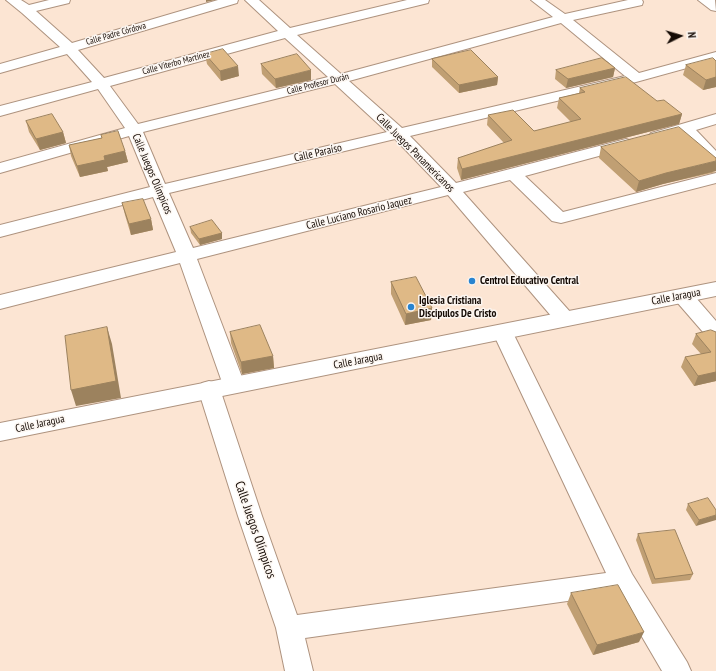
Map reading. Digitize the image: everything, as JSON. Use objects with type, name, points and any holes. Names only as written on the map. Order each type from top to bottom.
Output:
[{"type":"street","name":"Calle Juegos Olímpicos","points":[[12,0],[27,10],[69,48],[101,83],[134,130],[186,256],[234,385]]},
{"type":"street","points":[[27,10],[64,0]]},
{"type":"street","name":"Calle Padre Córdova","points":[[0,69],[232,0]]},
{"type":"street","name":"Calle Juegos Panamericanos","points":[[251,0],[399,134],[452,190],[566,319]]},
{"type":"street","name":"Calle Viterbo Martínez","points":[[0,111],[287,33],[423,0]]},
{"type":"street","points":[[537,0],[563,18],[636,78]]},
{"type":"street","points":[[705,0],[716,6]]},
{"type":"street","name":"Calle Profesor Durán","points":[[0,168],[134,130],[338,79],[563,18],[637,2]]},
{"type":"street","name":"Calle Paraíso","points":[[0,231],[160,190],[636,78],[716,56]]},
{"type":"street","name":"Calle Luciano Rosario Jaquez","points":[[0,302],[452,190],[716,119]]},
{"type":"street","points":[[686,128],[716,161]]},
{"type":"street","points":[[513,174],[558,217],[561,218],[716,178]]},
{"type":"street","name":"Calle Jaragua","points":[[0,432],[209,389],[503,333],[716,289]]},
{"type":"street","points":[[683,296],[716,334]]},
{"type":"street","points":[[503,333],[623,582],[677,671]]},
{"type":"street","name":"Calle Juegos Olímpicos","points":[[209,389],[250,516],[289,628],[299,671]]},
{"type":"street","points":[[289,628],[623,582]]},
{"type":"building","points":[[223,49],[238,66],[220,71],[205,54]]},
{"type":"building","points":[[471,50],[498,77],[459,85],[432,59]]},
{"type":"building","points":[[297,54],[311,70],[275,79],[261,64]]},
{"type":"building","points":[[602,58],[615,68],[568,79],[556,70]]},
{"type":"building","points":[[713,58],[716,61],[716,77],[706,80],[686,65]]},
{"type":"building","points":[[626,77],[657,101],[664,100],[682,114],[462,169],[458,158],[512,140],[488,115],[513,110],[534,131],[581,119],[559,98],[585,92],[580,88]]},
{"type":"building","points":[[52,114],[63,132],[36,139],[26,121]]},
{"type":"building","points":[[679,127],[716,158],[716,161],[639,181],[601,147]]},
{"type":"building","points":[[118,131],[125,151],[104,156],[105,160],[77,166],[69,145],[102,138],[101,135]]},
{"type":"building","points":[[143,199],[151,219],[129,224],[122,203]]},
{"type":"building","points":[[212,220],[222,233],[199,239],[190,227]]},
{"type":"building","points":[[416,277],[432,308],[406,314],[391,282]]},
{"type":"building","points":[[260,325],[273,356],[241,362],[230,332]]},
{"type":"building","points":[[107,327],[116,381],[71,390],[65,336]]},
{"type":"building","points":[[711,330],[716,332],[716,372],[698,376],[685,357],[711,352],[696,334]]},
{"type":"building","points":[[708,498],[716,510],[716,515],[699,520],[688,504]]},
{"type":"building","points":[[675,530],[693,574],[655,579],[638,534]]},
{"type":"building","points":[[618,585],[644,632],[597,645],[571,593]]},
{"type":"place","name":"Centrol Educativo Central","points":[[472,281]]},
{"type":"place","name":"Iglesia Cristiana Discipulos De Cristo","points":[[411,307]]}]
